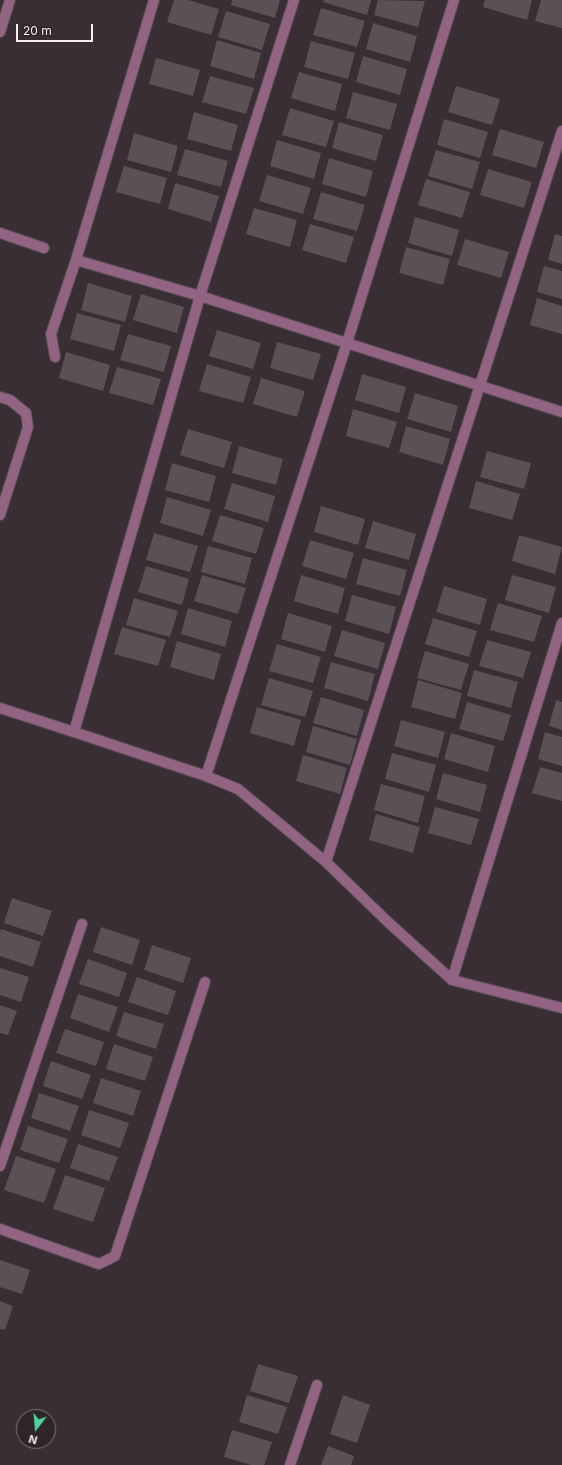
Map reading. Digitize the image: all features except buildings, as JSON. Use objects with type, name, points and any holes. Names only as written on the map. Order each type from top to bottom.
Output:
[{"type":"street","points":[[0,32],[10,0]]},
{"type":"street","points":[[55,357],[51,334],[76,260],[154,0]]},
{"type":"street","points":[[74,732],[200,296],[294,0]]},
{"type":"street","points":[[206,776],[347,343],[454,0]]},
{"type":"street","points":[[326,862],[562,130]]},
{"type":"street","points":[[0,233],[44,248]]},
{"type":"street","points":[[76,260],[200,296],[562,412]]},
{"type":"street","points":[[0,397],[10,400],[26,413],[28,427],[0,516]]},
{"type":"street","points":[[452,980],[562,623]]},
{"type":"street","points":[[0,708],[206,776],[238,790],[326,862],[389,923],[452,980],[562,1008]]},
{"type":"street","points":[[0,1166],[82,924]]},
{"type":"street","points":[[0,1229],[99,1264],[115,1256],[205,982]]},
{"type":"street","points":[[290,1465],[317,1385]]}]
